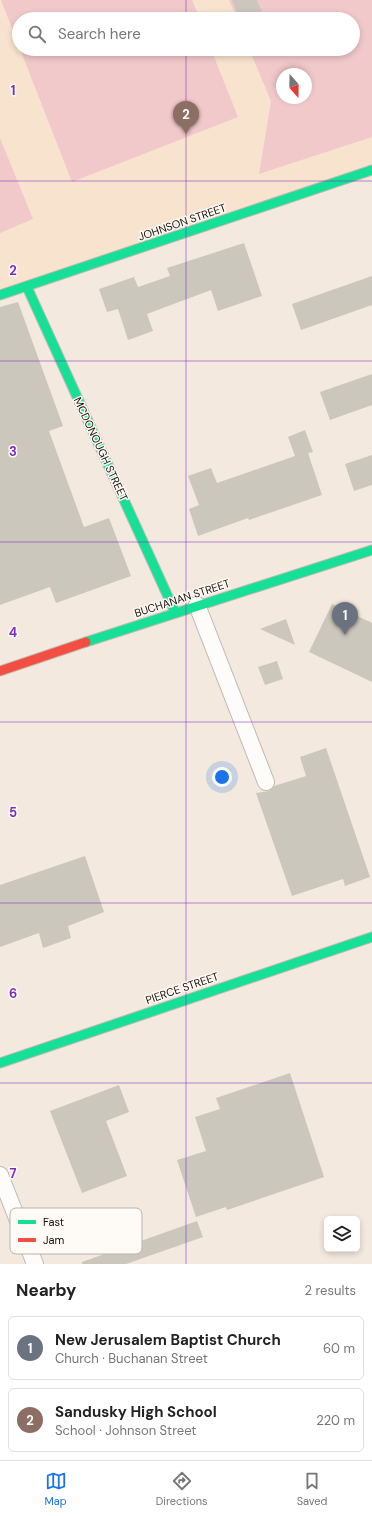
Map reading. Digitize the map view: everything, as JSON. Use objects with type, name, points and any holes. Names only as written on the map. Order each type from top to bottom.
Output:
[{"type":"street","name":"JOHNSON STREET","points":[[0,295],[372,170]]},
{"type":"street","name":"MCDONOUGH STREET","points":[[27,287],[176,612]]},
{"type":"street","name":"BUCHANAN STREET","points":[[0,671],[197,605],[372,550]]},
{"type":"street","points":[[197,605],[266,782]]},
{"type":"street","name":"PIERCE STREET","points":[[0,1063],[372,937]]},
{"type":"street","points":[[0,1175],[13,1208]]},
{"type":"street","points":[[32,1254],[36,1264]]},
{"type":"shaded area","points":[[0,0],[372,0],[372,170],[0,295]]},
{"type":"shaded area","points":[[1,0],[192,0],[197,12],[12,12],[12,28]]},
{"type":"shaded area","points":[[229,0],[372,0],[372,137],[259,174],[271,101],[252,56],[360,56],[360,12],[234,12]]},
{"type":"shaded area","points":[[23,56],[214,56],[238,117],[72,182]]},
{"type":"shaded area","points":[[0,138],[33,219],[0,233]]},
{"type":"building","points":[[232,0],[257,0],[262,12],[236,12]]},
{"type":"building","points":[[244,243],[262,296],[218,311],[211,290],[147,314],[153,331],[128,340],[118,309],[107,312],[99,289],[134,277],[138,287],[170,276],[167,268]]},
{"type":"building","points":[[372,276],[372,305],[301,330],[292,304]]},
{"type":"building","points":[[18,302],[63,426],[49,431],[84,527],[109,518],[131,576],[56,603],[50,587],[0,605],[0,307]]},
{"type":"building","points":[[372,374],[372,405],[330,420],[320,392]]},
{"type":"building","points":[[305,430],[313,452],[308,453],[322,495],[249,520],[248,518],[198,536],[189,509],[199,505],[188,476],[211,468],[217,483],[295,456],[288,437]]},
{"type":"building","points":[[372,455],[372,485],[354,491],[345,464]]},
{"type":"building","points":[[332,604],[372,623],[372,682],[309,652]]},
{"type":"building","points":[[286,619],[295,645],[260,629]]},
{"type":"building","points":[[277,661],[283,679],[265,685],[258,667]]},
{"type":"building","points":[[326,748],[370,877],[345,886],[343,879],[292,896],[256,793],[269,791],[274,786],[306,776],[300,757]]},
{"type":"building","points":[[85,856],[104,912],[68,926],[71,938],[43,948],[39,933],[0,947],[0,885]]},
{"type":"building","points":[[290,1073],[324,1177],[227,1210],[226,1207],[196,1217],[177,1160],[206,1151],[195,1117],[220,1109],[216,1098]]},
{"type":"building","points":[[119,1085],[129,1112],[106,1121],[127,1176],[82,1193],[50,1111]]},
{"type":"building","points":[[197,1221],[203,1237],[126,1264],[82,1264],[82,1262],[104,1254],[142,1254],[142,1241]]},
{"type":"traffic: fast","points":[[0,295],[372,170]]},
{"type":"traffic: fast","points":[[27,287],[175,612]]},
{"type":"traffic: fast","points":[[86,642],[372,550]]},
{"type":"traffic: fast","points":[[0,1063],[372,937]]},
{"type":"traffic: jam","points":[[0,671],[86,642]]},
{"type":"place","name":"Sandusky High School","points":[[186,134]]},
{"type":"place","name":"New Jerusalem Baptist Church","points":[[345,635]]}]
